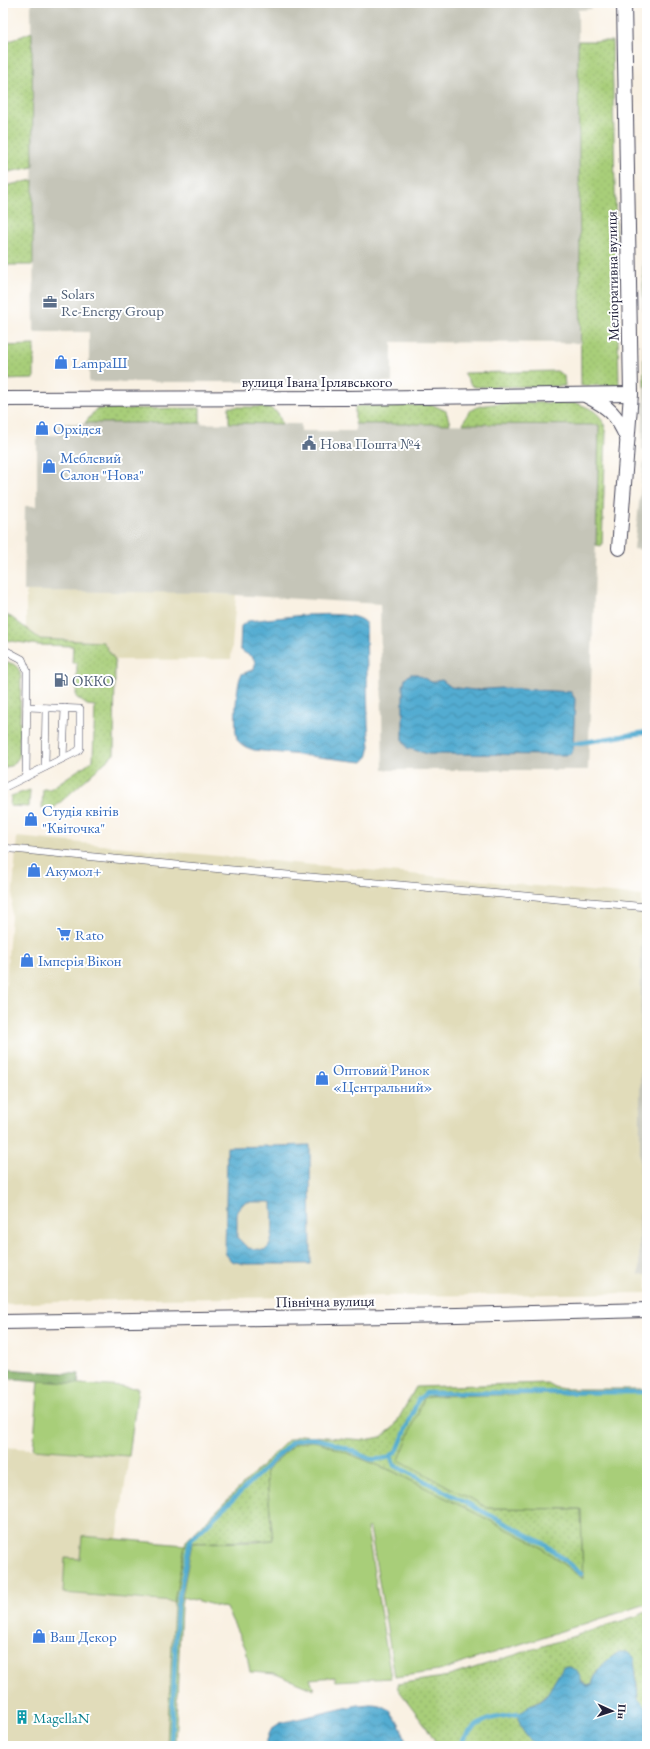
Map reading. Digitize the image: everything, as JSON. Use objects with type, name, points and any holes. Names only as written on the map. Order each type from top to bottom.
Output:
[{"type":"street","name":"Меліоративна вулиця","points":[[619,548],[631,394],[624,3]]},
{"type":"street","name":"вулиця Івана Ірлявського","points":[[3,399],[346,398],[631,394]]},
{"type":"street","points":[[586,395],[603,404],[613,412],[620,422],[628,439]]},
{"type":"street","name":"Північна вулиця","points":[[3,1322],[442,1316],[647,1310]]},
{"type":"lane","points":[[3,649],[22,659],[26,666],[26,777]]},
{"type":"lane","points":[[3,788],[78,751],[80,748],[82,713],[79,709],[27,707]]},
{"type":"lane","points":[[45,767],[46,708]]},
{"type":"lane","points":[[63,758],[65,708]]},
{"type":"lane","points":[[3,848],[647,907]]},
{"type":"shaded area","points":[[31,3],[591,3],[591,9],[578,10],[580,343],[392,342],[392,382],[89,382],[89,332],[34,332]]},
{"type":"shaded area","points":[[647,385],[647,550],[634,549],[645,451],[642,450],[644,387]]},
{"type":"shaded area","points":[[58,423],[301,424],[301,431],[355,431],[355,424],[600,425],[588,770],[383,770],[380,604],[204,593],[24,591],[25,506],[37,506],[37,435],[58,435]]},
{"type":"shaded area","points":[[26,591],[174,592],[236,595],[231,659],[115,660],[103,642],[26,638]]},
{"type":"shaded area","name":"Оптовий Ринок «Центральний»","points":[[17,837],[642,896],[639,1274],[647,1275],[647,1293],[145,1299],[3,1304],[3,1022]]},
{"type":"shaded area","points":[[647,930],[647,1275],[639,1275],[641,931]]},
{"type":"shaded area","points":[[3,1447],[129,1456],[117,1539],[185,1545],[174,1602],[167,1746],[3,1746]]},
{"type":"green space","points":[[32,32],[33,167],[4,173],[3,45]]},
{"type":"green space","points":[[578,41],[612,41],[619,385],[581,386]]},
{"type":"green space","points":[[33,180],[33,265],[5,265],[4,186]]},
{"type":"green space","points":[[647,234],[647,385],[644,387],[643,244]]},
{"type":"green space","points":[[34,345],[34,379],[3,380],[3,346]]},
{"type":"green space","points":[[557,371],[564,376],[565,386],[475,387],[471,385],[464,373]]},
{"type":"green space","points":[[507,403],[575,403],[587,407],[596,413],[605,426],[602,546],[596,545],[599,425],[463,424],[469,412],[481,406]]},
{"type":"green space","points":[[433,405],[446,411],[450,424],[355,424],[355,406]]},
{"type":"green space","points":[[229,407],[268,407],[278,413],[282,424],[229,423]]},
{"type":"green space","points":[[200,408],[200,423],[85,423],[96,409]]},
{"type":"green space","points":[[3,614],[11,617],[40,639],[103,642],[115,660],[114,754],[54,808],[42,808],[43,789],[50,789],[93,760],[95,706],[87,705],[76,697],[77,663],[72,663],[73,646],[38,645],[4,640]]},
{"type":"green space","points":[[3,662],[16,666],[21,678],[19,757],[13,765],[3,768]]},
{"type":"green space","points":[[30,790],[29,807],[10,806],[11,796]]},
{"type":"green space","points":[[3,1369],[79,1374],[78,1384],[3,1378]]},
{"type":"green space","points":[[39,1381],[138,1388],[129,1456],[33,1449]]},
{"type":"green space","points":[[547,1383],[554,1387],[564,1389],[647,1389],[647,1393],[430,1396],[399,1460],[488,1508],[581,1509],[583,1579],[536,1544],[392,1471],[322,1443],[266,1471],[273,1540],[192,1543],[181,1605],[175,1746],[167,1746],[174,1602],[186,1541],[288,1440],[300,1435],[365,1440],[381,1437],[394,1427],[416,1387]]},
{"type":"green space","points":[[647,1393],[647,1604],[439,1671],[395,1677],[370,1528],[367,1528],[391,1678],[336,1681],[335,1677],[310,1679],[314,1690],[276,1674],[250,1672],[246,1649],[226,1608],[182,1597],[192,1543],[257,1542],[273,1540],[266,1471],[293,1445],[312,1441],[322,1443],[392,1471],[536,1544],[583,1579],[581,1509],[488,1508],[399,1460],[424,1398],[430,1396]]},
{"type":"green space","points":[[82,1536],[185,1545],[174,1602],[63,1593],[65,1558],[80,1559]]},
{"type":"green space","points":[[647,1611],[647,1708],[638,1699],[636,1671],[597,1671],[592,1684],[588,1686],[563,1667],[546,1695],[536,1703],[529,1705],[525,1735],[536,1746],[438,1746],[426,1726],[398,1689],[397,1684],[449,1676],[640,1615]]},
{"type":"water","points":[[304,615],[347,615],[362,620],[366,624],[368,725],[370,746],[367,758],[363,762],[254,750],[243,746],[238,741],[236,736],[235,718],[238,686],[242,674],[254,669],[255,664],[251,656],[240,649],[241,626],[248,621]]},
{"type":"water","points":[[410,674],[417,674],[431,682],[442,680],[451,687],[474,690],[501,688],[571,692],[575,699],[573,750],[571,754],[566,755],[428,754],[407,748],[403,740],[403,686],[405,679]]},
{"type":"water","points":[[310,1145],[311,1264],[244,1264],[231,1261],[225,1253],[227,1147]],"holes":[[[245,1202],[272,1202],[273,1228],[271,1242],[265,1250],[248,1248],[237,1237],[237,1211]]]},
{"type":"water","points":[[619,1652],[628,1652],[634,1657],[638,1699],[647,1708],[647,1746],[536,1746],[523,1732],[519,1714],[529,1705],[539,1702],[546,1696],[563,1667],[574,1668],[582,1683],[588,1686],[592,1684],[602,1665]]},
{"type":"water","points":[[370,1704],[382,1706],[391,1712],[402,1732],[406,1746],[265,1746],[271,1729],[280,1723],[358,1705]]},
{"type":"waterway","points":[[573,744],[647,732]]},
{"type":"waterway","points":[[171,1746],[177,1607],[190,1541],[292,1442],[302,1439],[321,1440],[341,1446],[370,1459],[386,1458],[398,1449],[418,1400],[426,1393],[647,1392]]},
{"type":"waterway","points":[[391,1457],[394,1465],[545,1544],[581,1574]]},
{"type":"waterway","points":[[459,1746],[471,1730],[484,1721],[500,1716],[519,1714]]},
{"type":"place","name":"Solars Re-Energy Group","points":[[50,302]]},
{"type":"place","name":"LampaШ","points":[[61,362]]},
{"type":"place","name":"Орхідея","points":[[42,428]]},
{"type":"place","name":"Нова Пошта №4","points":[[309,443]]},
{"type":"place","name":"Меблевий Салон \"Нова\"","points":[[49,466]]},
{"type":"place","name":"ОККО","points":[[61,680]]},
{"type":"place","name":"Студія квітів \"Квіточка\"","points":[[31,819]]},
{"type":"place","name":"Акумол+","points":[[34,870]]},
{"type":"place","name":"Rato","points":[[64,934]]},
{"type":"place","name":"Імперія Вікон","points":[[27,960]]},
{"type":"place","name":"Оптовий Ринок «Центральний»","points":[[322,1078]]},
{"type":"place","name":"Ваш Декор","points":[[39,1636]]},
{"type":"place","name":"MagellaN","points":[[22,1717]]}]
